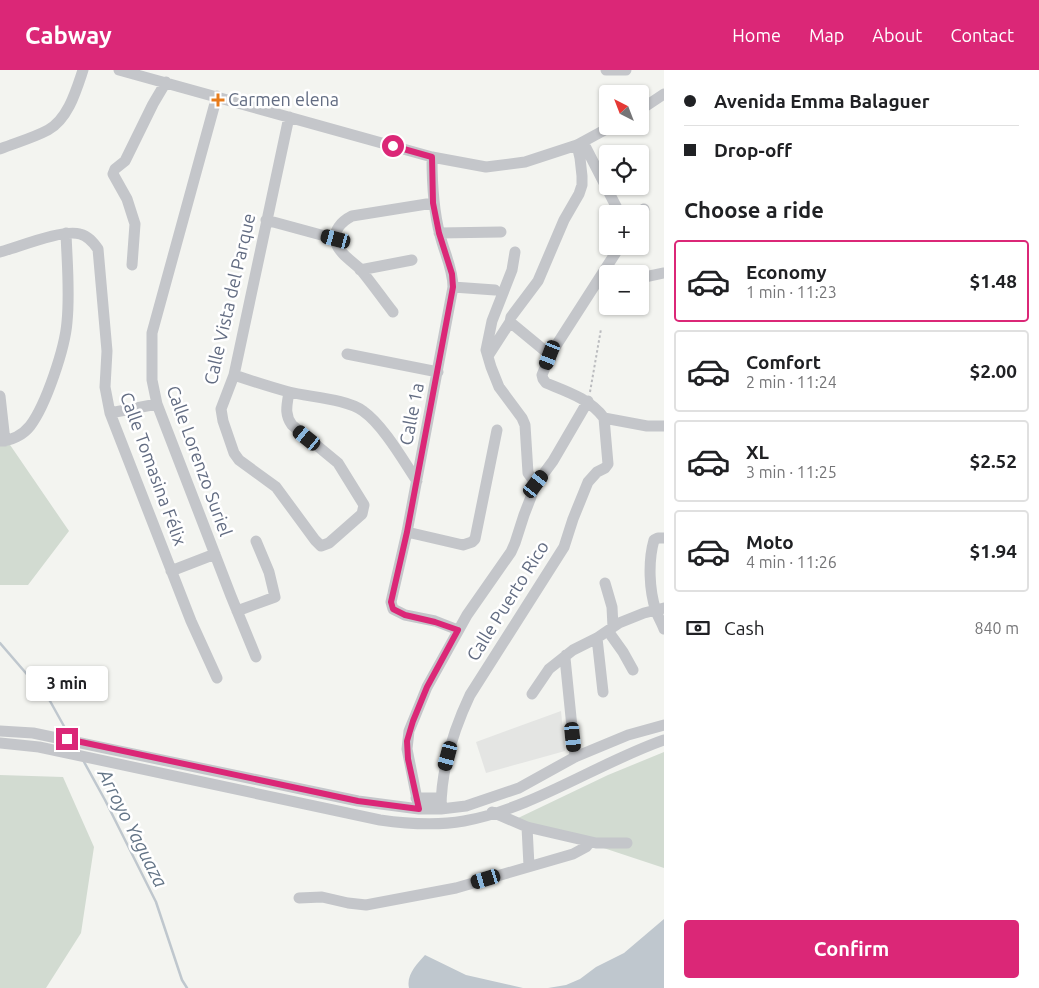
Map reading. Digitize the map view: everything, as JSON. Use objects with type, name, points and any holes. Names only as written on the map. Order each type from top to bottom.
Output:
[{"type":"street","points":[[0,149],[49,129],[64,115],[76,91],[83,70]]},
{"type":"street","points":[[119,70],[432,157],[486,166],[506,166],[525,162],[580,144],[599,133]]},
{"type":"street","points":[[606,70],[626,70]]},
{"type":"street","points":[[132,265],[134,224],[127,199],[113,174],[115,169],[125,161],[166,82]]},
{"type":"street","name":"Calle Lorenzo Suriel","points":[[217,96],[152,334],[152,380],[157,404],[256,657]]},
{"type":"street","points":[[649,105],[663,96]]},
{"type":"street","name":"Calle Vista del Parque","points":[[289,118],[234,375],[221,409],[234,453],[239,460],[276,488],[321,546],[329,544],[362,514],[364,505],[338,463],[287,419],[286,410],[290,392]]},
{"type":"street","points":[[580,144],[615,205]]},
{"type":"street","points":[[488,357],[512,317],[538,282],[564,220],[579,194],[582,185],[580,144]]},
{"type":"street","name":"Calle 1a","points":[[432,157],[433,203],[439,233],[452,274],[453,287],[407,532],[392,597],[393,609],[405,615],[458,630]]},
{"type":"street","points":[[392,312],[360,270],[336,245],[338,229],[344,220],[352,216],[433,203]]},
{"type":"street","points":[[266,220],[336,239]]},
{"type":"street","points":[[439,233],[501,232]]},
{"type":"street","points":[[0,396],[3,441],[20,435],[25,431],[39,412],[63,344],[68,302],[66,233]]},
{"type":"street","name":"Calle Tomasina Félix","points":[[0,252],[66,233],[80,234],[89,238],[98,249],[107,351],[105,387],[110,413],[191,621],[217,678]]},
{"type":"street","points":[[515,252],[512,270],[492,321],[487,340],[488,357],[499,387],[525,425],[528,473],[536,484]]},
{"type":"street","points":[[360,270],[412,260]]},
{"type":"street","points":[[649,276],[664,273]]},
{"type":"street","points":[[453,287],[495,290]]},
{"type":"street","points":[[599,289],[550,355],[542,374],[542,379],[546,383],[588,402],[604,418],[647,426],[664,426]]},
{"type":"street","points":[[510,322],[550,355]]},
{"type":"street","points":[[348,354],[438,372]]},
{"type":"street","points":[[234,375],[290,392],[348,404],[363,410],[397,450],[417,481]]},
{"type":"street","points":[[417,804],[408,759],[407,741],[409,731],[427,687],[467,615],[511,552],[536,484],[554,461],[588,402]]},
{"type":"street","points":[[110,413],[157,404]]},
{"type":"street","name":"Calle Puerto Rico","points":[[441,804],[444,769],[460,716],[470,695],[564,547],[588,482],[598,472],[606,468],[608,464],[604,418]]},
{"type":"street","points":[[407,532],[463,545],[475,539],[497,430]]},
{"type":"street","points":[[664,538],[654,540],[651,559],[651,587],[660,609],[664,629]]},
{"type":"street","points":[[237,610],[277,602],[269,572],[256,541]]},
{"type":"street","points":[[171,571],[215,554]]},
{"type":"street","points":[[605,583],[612,607],[610,629],[633,670]]},
{"type":"street","points":[[532,694],[548,669],[566,655],[610,629],[660,609]]},
{"type":"street","points":[[597,638],[604,692]]},
{"type":"street","points":[[566,655],[575,757]]},
{"type":"street","points":[[0,731],[33,733],[358,801],[466,806],[519,788],[575,757],[628,735],[664,725]]},
{"type":"street","points":[[0,744],[39,747],[380,820],[410,824],[436,824],[463,821],[493,814],[521,804],[639,749],[664,740]]},
{"type":"street","points":[[171,776],[175,762]]},
{"type":"street","points":[[485,800],[493,814],[527,826],[590,842],[627,843]]},
{"type":"street","points":[[527,826],[529,866]]},
{"type":"street","points":[[299,898],[322,897],[366,905],[456,888],[574,854],[586,847],[590,842]]},
{"type":"path","points":[[588,402],[601,329]]},
{"type":"shaded area","points":[[6,439],[69,531],[28,585],[0,585],[0,445]]},
{"type":"shaded area","points":[[561,711],[565,751],[486,773],[476,742]]},
{"type":"shaded area","points":[[664,752],[664,868],[516,819],[608,775]]},
{"type":"shaded area","points":[[0,775],[63,777],[94,847],[81,933],[46,988],[0,988]]},
{"type":"shaded area","points":[[664,919],[664,988],[548,988],[566,985],[580,979],[596,967],[624,953]]},
{"type":"shaded area","points":[[425,955],[466,975],[523,988],[409,988],[408,983],[411,974]]},
{"type":"waterway","name":"Arroyo Yaguaza","points":[[0,643],[50,701],[70,737]]},
{"type":"waterway","name":"Arroyo Yaguaza","points":[[83,760],[156,902],[182,980],[187,988]]},
{"type":"place","name":"Carmen elena","points":[[218,100]]},
{"type":"route","points":[[67,739],[358,801],[419,809],[408,759],[407,741],[409,731],[427,687],[458,630],[395,611],[391,602],[407,532],[438,372],[453,282],[439,233],[433,203],[432,157],[393,146]]}]
